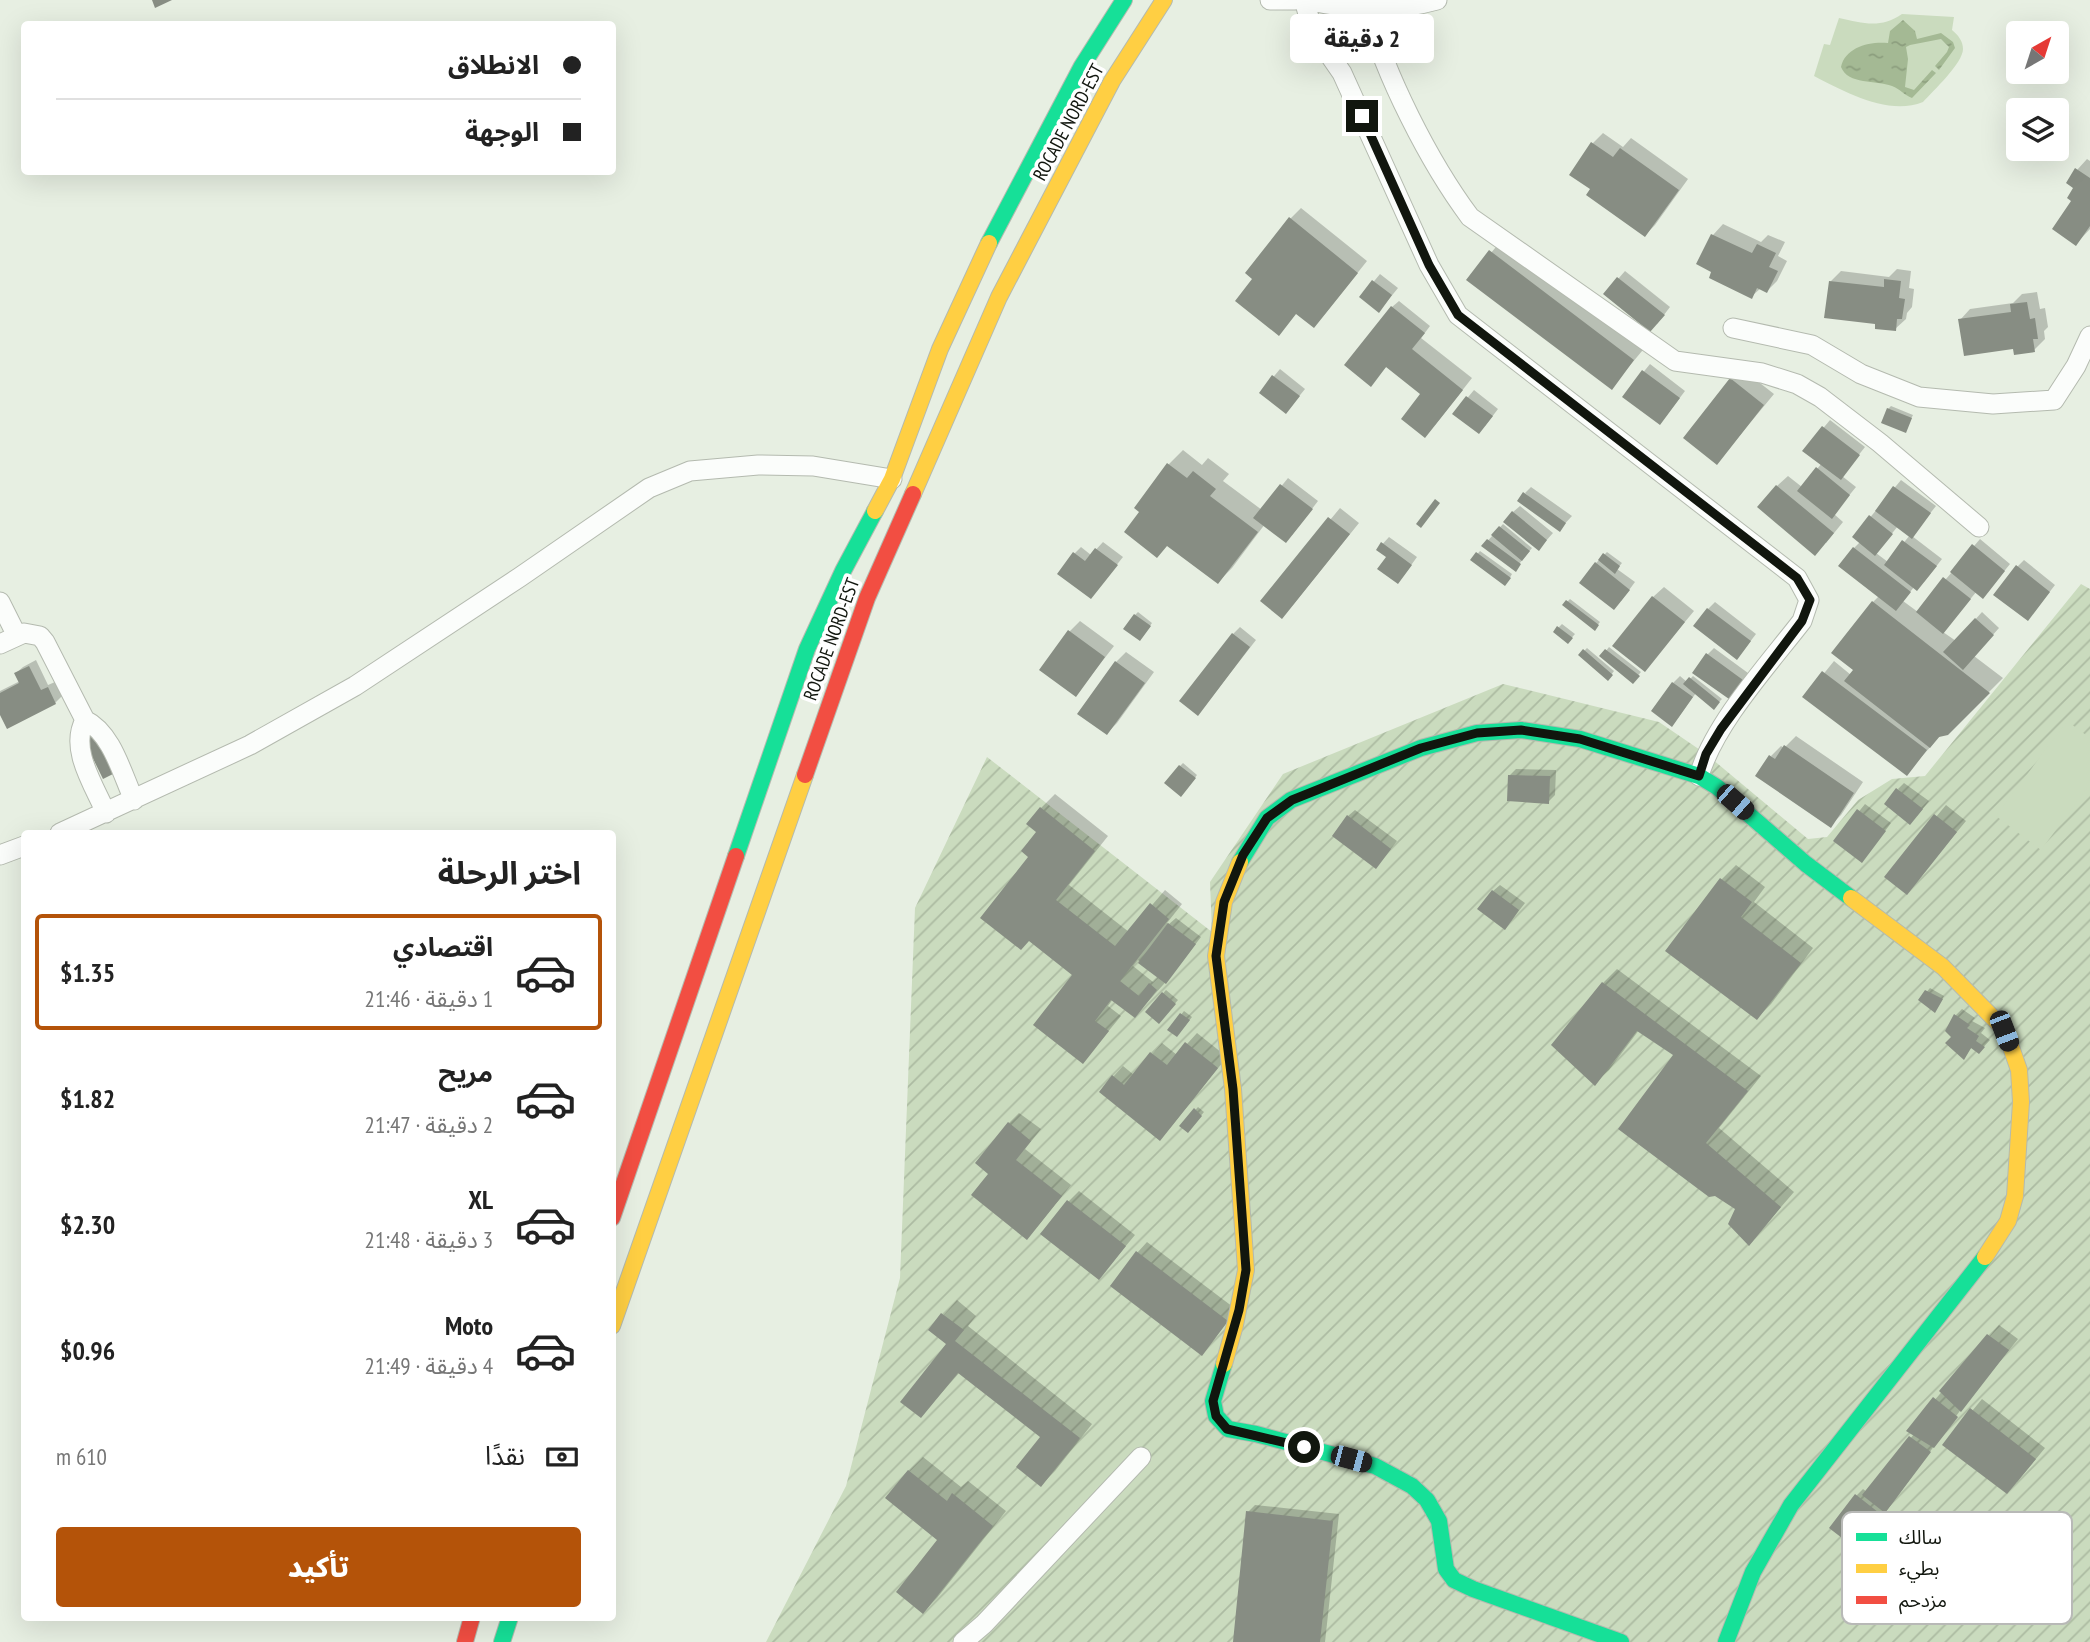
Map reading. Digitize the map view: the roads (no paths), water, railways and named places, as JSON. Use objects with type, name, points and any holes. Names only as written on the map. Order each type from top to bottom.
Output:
[{"type":"main road","name":"ROCADE NORD-EST","points":[[616,1206],[807,649],[843,571],[892,479],[940,349],[991,238],[1082,66],[1124,0]]},
{"type":"main road","name":"ROCADE NORD-EST","points":[[616,1315],[867,598],[999,297],[1112,82],[1164,0]]},
{"type":"main road","points":[[1621,1642],[1454,1580],[1446,1569],[1439,1521],[1427,1500],[1412,1486],[1375,1466],[1256,1434],[1227,1429],[1216,1416],[1213,1401],[1243,1294],[1246,1270],[1233,1089],[1216,956],[1224,902],[1243,855],[1267,818],[1292,800],[1421,748],[1477,733],[1521,730],[1580,739],[1699,776],[1717,787],[1806,864],[1943,967],[2004,1031],[2019,1070],[2021,1102],[2015,1196],[2008,1221],[1987,1255],[1791,1505],[1764,1548],[1734,1615],[1726,1642]]},
{"type":"main road","points":[[465,1642],[471,1621]]},
{"type":"main road","points":[[502,1642],[509,1621]]},
{"type":"street","points":[[1270,0],[1295,0]]},
{"type":"street","points":[[1437,0],[1409,6],[1367,9],[1349,9],[1305,0],[1313,31],[1342,73],[1429,265],[1458,315],[1797,578],[1810,600],[1802,621],[1721,729],[1706,754],[1699,776]]},
{"type":"street","points":[[1367,9],[1374,34],[1409,112],[1449,189],[1470,217],[1675,361],[1762,373],[1797,384],[1820,397],[1880,443],[1979,527]]},
{"type":"street","points":[[1733,328],[1812,345],[1861,374],[1919,397],[1993,404],[2054,400],[2076,366],[2090,336]]},
{"type":"street","points":[[67,830],[250,745],[355,686],[520,578],[649,488],[690,471],[758,465],[813,466],[892,479]]},
{"type":"street","points":[[0,602],[9,640],[32,633],[45,642],[85,720],[96,726],[104,736],[134,800]]},
{"type":"street","points":[[85,720],[79,733],[79,746],[106,813]]},
{"type":"street","points":[[0,855],[21,847]]},
{"type":"street","points":[[964,1642],[1141,1457]]},
{"type":"water","points":[[1903,20],[1915,31],[1917,39],[1941,33],[1953,42],[1955,48],[1939,70],[1935,66],[1949,47],[1941,39],[1906,47],[1908,59],[1905,87],[1914,90],[1932,70],[1936,73],[1912,98],[1892,86],[1856,79],[1845,73],[1841,67],[1843,60],[1853,50],[1866,44],[1888,43],[1890,31]]}]
